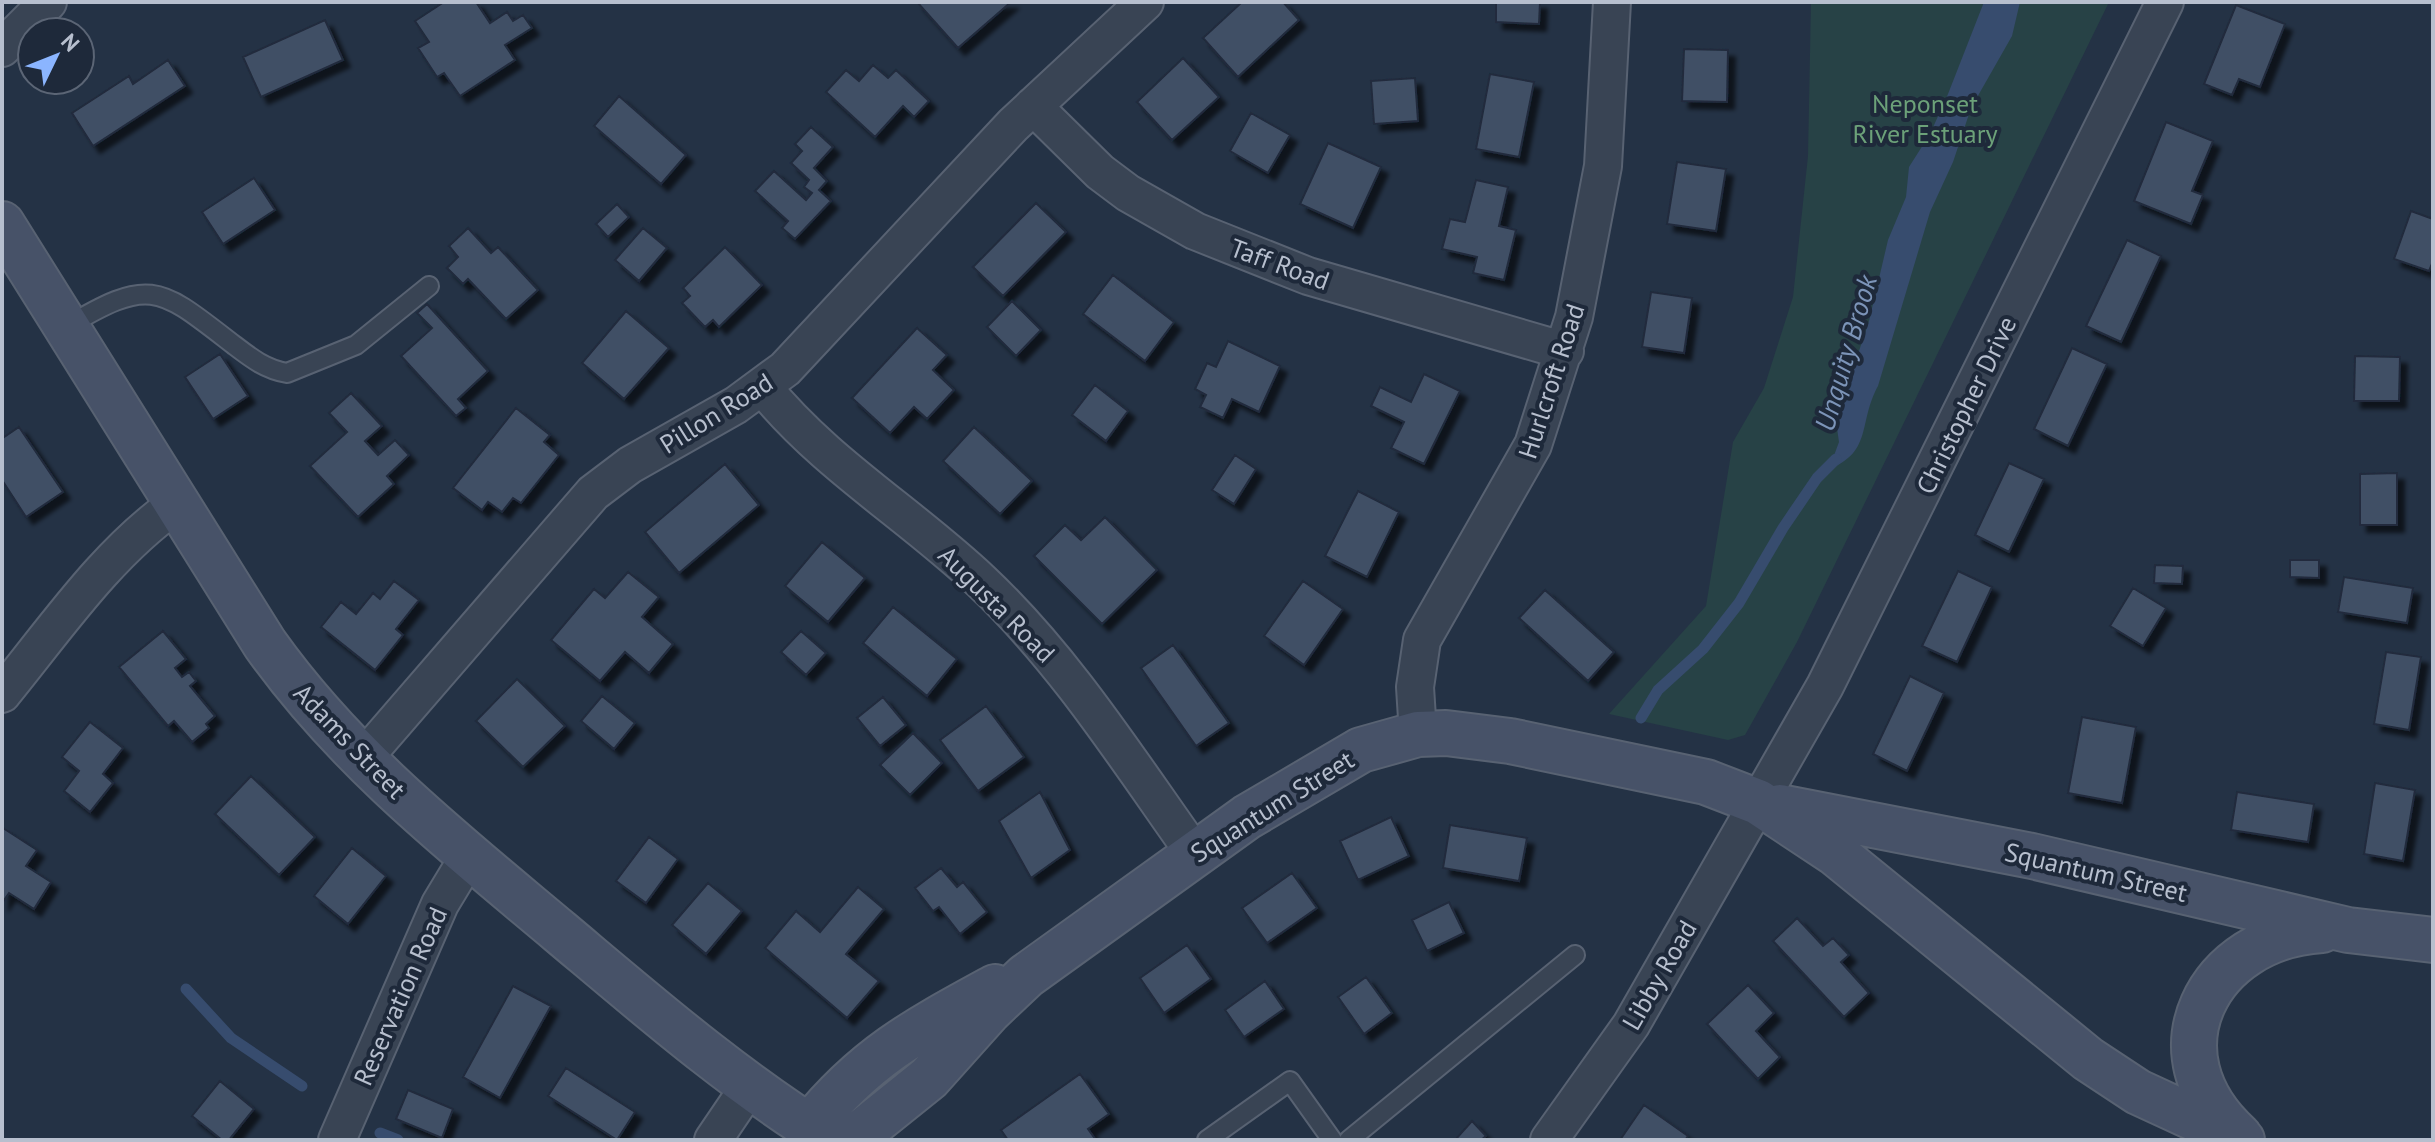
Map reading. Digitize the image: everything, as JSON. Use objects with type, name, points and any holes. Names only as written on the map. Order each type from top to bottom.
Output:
[{"type":"main road","name":"Adams Street","points":[[2,224],[175,505],[302,695],[362,760],[469,856],[749,1087],[820,1134]]},
{"type":"main road","name":"Squantum Street","points":[[852,1140],[919,1088],[1005,993],[1047,960],[1195,854],[1333,764],[1361,750],[1418,734],[1477,735],[1545,748],[1706,782],[1758,802],[2032,856],[2348,930],[2433,940]]},
{"type":"main road","name":"Squantum Street","points":[[1758,802],[1835,853],[2052,1031],[2114,1077],[2193,1119],[2243,1140]]},
{"type":"main road","points":[[2243,1140],[2216,1111],[2197,1071],[2196,1031],[2208,993],[2221,974],[2253,947],[2297,932],[2348,930]]},
{"type":"main road","name":"Squantum Street","points":[[820,1134],[832,1098],[883,1051],[1047,960]]},
{"type":"street","points":[[2,48],[48,2]]},
{"type":"street","name":"Pillon Road","points":[[362,760],[593,493],[630,465],[763,387],[807,348],[1033,106],[1145,2]]},
{"type":"street","name":"Hurlcroft Road","points":[[1418,734],[1415,687],[1422,640],[1521,469],[1545,417],[1565,351],[1598,205],[1606,128],[1612,2]]},
{"type":"street","name":"Christopher Drive","points":[[1758,802],[1845,650],[2165,2]]},
{"type":"street","name":"Taff Road","points":[[1033,106],[1100,172],[1128,193],[1195,231],[1308,276],[1565,351]]},
{"type":"street","name":"Augusta Road","points":[[763,387],[820,448],[957,560],[1013,614],[1087,702],[1195,854]]},
{"type":"street","points":[[2,694],[108,563],[137,534],[175,505]]},
{"type":"street","name":"Libby Road","points":[[1549,1140],[1631,1025],[1758,802]]},
{"type":"street","name":"Reservation Road","points":[[337,1140],[440,904],[469,856]]},
{"type":"street","points":[[713,1140],[749,1087]]},
{"type":"lane","points":[[66,327],[120,297],[149,294],[185,307],[258,363],[287,373],[356,345],[429,286]]},
{"type":"lane","points":[[1349,1140],[1575,955]]},
{"type":"lane","points":[[1207,1140],[1290,1081],[1332,1140]]},
{"type":"green space","name":"Neponset River Estuary","points":[[1811,2],[2109,2],[1797,642],[1745,735],[1728,740],[1609,714],[1706,606],[1733,442],[1764,388],[1793,297],[1808,156]]},
{"type":"water","points":[[1984,2],[2020,2],[2012,36],[1971,108],[1953,162],[1930,212],[1859,445],[1843,462],[1829,469],[1839,442],[1834,407],[1849,381],[1869,321],[1888,240],[1906,197],[1909,167],[1930,134]]},
{"type":"building","points":[[444,2],[476,2],[490,23],[507,12],[513,21],[523,15],[532,28],[505,45],[515,60],[460,96],[444,73],[437,77],[418,48],[429,42],[415,21]]},
{"type":"building","points":[[917,2],[1011,2],[958,48]]},
{"type":"building","points":[[1242,2],[1283,2],[1299,20],[1238,77],[1203,38]]},
{"type":"building","points":[[1496,2],[1540,2],[1539,24],[1496,22]]},
{"type":"building","points":[[2236,5],[2285,24],[2260,87],[2239,79],[2232,95],[2204,84]]},
{"type":"building","points":[[325,20],[343,60],[261,97],[243,57]]},
{"type":"building","points":[[1684,49],[1728,50],[1727,102],[1682,101]]},
{"type":"building","points":[[1183,58],[1219,97],[1172,140],[1137,102]]},
{"type":"building","points":[[168,60],[185,86],[93,146],[72,113],[129,76],[133,84]]},
{"type":"building","points":[[873,65],[888,78],[896,70],[929,101],[914,117],[903,106],[875,137],[826,92],[846,70],[859,81]]},
{"type":"building","points":[[1490,74],[1534,82],[1519,157],[1476,149]]},
{"type":"building","points":[[1415,78],[1418,121],[1374,124],[1371,81]]},
{"type":"building","points":[[619,96],[686,155],[661,184],[594,126]]},
{"type":"building","points":[[1251,113],[1290,135],[1268,173],[1230,151]]},
{"type":"building","points":[[2166,122],[2213,141],[2192,191],[2203,195],[2191,224],[2134,201]]},
{"type":"building","points":[[811,127],[833,147],[814,168],[827,181],[819,190],[831,201],[795,239],[782,228],[788,221],[755,191],[774,171],[806,200],[812,193],[804,187],[809,180],[791,163],[802,151],[795,144]]},
{"type":"building","points":[[1328,143],[1381,167],[1353,228],[1300,204]]},
{"type":"building","points":[[1677,162],[1726,169],[1716,231],[1667,224]]},
{"type":"building","points":[[254,178],[275,210],[223,244],[202,212]]},
{"type":"building","points":[[1476,180],[1508,187],[1499,226],[1516,230],[1504,280],[1473,273],[1477,257],[1442,249],[1450,219],[1465,222]]},
{"type":"building","points":[[1036,203],[1066,232],[1003,296],[973,267]]},
{"type":"building","points":[[617,204],[629,217],[608,237],[596,224]]},
{"type":"building","points":[[2411,211],[2433,219],[2433,261],[2429,271],[2394,259]]},
{"type":"building","points":[[468,228],[491,253],[498,247],[538,290],[506,319],[468,279],[463,284],[447,268],[458,257],[449,246]]},
{"type":"building","points":[[643,228],[667,248],[639,281],[615,260]]},
{"type":"building","points":[[2127,240],[2161,256],[2121,342],[2086,326]]},
{"type":"building","points":[[725,247],[762,285],[719,327],[713,320],[705,327],[682,303],[690,296],[683,288]]},
{"type":"building","points":[[1113,275],[1174,322],[1145,361],[1083,314]]},
{"type":"building","points":[[1651,292],[1692,298],[1684,353],[1642,347]]},
{"type":"building","points":[[1012,301],[1041,330],[1016,356],[987,327]]},
{"type":"building","points":[[427,304],[488,371],[458,399],[466,408],[456,416],[401,356],[432,328],[417,313]]},
{"type":"building","points":[[626,311],[669,348],[624,399],[582,363]]},
{"type":"building","points":[[917,328],[947,355],[933,370],[954,390],[927,419],[914,407],[890,433],[852,398]]},
{"type":"building","points":[[1228,341],[1280,366],[1259,412],[1232,399],[1223,418],[1200,407],[1206,395],[1195,389],[1207,363],[1216,367]]},
{"type":"building","points":[[2072,348],[2107,364],[2068,446],[2034,429]]},
{"type":"building","points":[[220,354],[248,396],[213,419],[185,377]]},
{"type":"building","points":[[2355,356],[2400,357],[2399,401],[2354,401]]},
{"type":"building","points":[[1424,374],[1460,391],[1424,464],[1391,448],[1404,422],[1371,406],[1380,387],[1411,402]]},
{"type":"building","points":[[1095,385],[1128,411],[1106,441],[1072,415]]},
{"type":"building","points":[[351,393],[382,426],[365,441],[378,455],[395,440],[409,455],[387,476],[394,484],[358,517],[310,466],[347,432],[329,413]]},
{"type":"building","points":[[516,408],[550,435],[544,442],[559,455],[521,503],[513,498],[502,512],[488,502],[482,510],[453,488]]},
{"type":"building","points":[[19,427],[63,492],[26,517],[2,480],[2,434],[4,437]]},
{"type":"building","points":[[974,427],[1032,481],[1000,514],[943,461]]},
{"type":"building","points":[[1235,455],[1256,469],[1234,504],[1212,490]]},
{"type":"building","points":[[2009,463],[2044,479],[2009,552],[1975,535]]},
{"type":"building","points":[[725,464],[759,505],[679,573],[645,532]]},
{"type":"building","points":[[2397,473],[2397,525],[2360,525],[2360,474]]},
{"type":"building","points":[[1358,491],[1399,512],[1367,577],[1325,556]]},
{"type":"building","points":[[1105,517],[1157,570],[1102,624],[1034,556],[1065,525],[1081,540]]},
{"type":"building","points":[[822,542],[865,578],[828,622],[785,586]]},
{"type":"building","points":[[2290,560],[2319,560],[2319,578],[2290,577]]},
{"type":"building","points":[[2155,565],[2183,566],[2182,584],[2154,583]]},
{"type":"building","points":[[1958,571],[1992,587],[1957,662],[1922,646]]},
{"type":"building","points":[[628,572],[659,597],[642,617],[673,644],[649,673],[625,652],[600,681],[551,640],[594,589],[605,598]]},
{"type":"building","points":[[2344,577],[2413,588],[2407,623],[2338,612]]},
{"type":"building","points":[[394,581],[419,600],[396,629],[403,635],[375,670],[321,627],[341,602],[356,614],[373,593],[380,599]]},
{"type":"building","points":[[1303,581],[1343,609],[1304,665],[1264,636]]},
{"type":"building","points":[[2133,588],[2166,608],[2143,646],[2110,626]]},
{"type":"building","points":[[1545,590],[1614,652],[1588,681],[1519,618]]},
{"type":"building","points":[[893,607],[957,659],[927,696],[863,643]]},
{"type":"building","points":[[163,631],[186,659],[175,668],[182,677],[189,672],[196,681],[190,686],[215,716],[206,724],[209,728],[192,742],[174,721],[168,726],[119,667]]},
{"type":"building","points":[[801,631],[826,653],[806,675],[781,652]]},
{"type":"building","points":[[1173,645],[1229,723],[1196,746],[1141,668]]},
{"type":"building","points":[[2386,652],[2421,657],[2409,730],[2374,724]]},
{"type":"building","points":[[1910,676],[1944,693],[1907,771],[1873,754]]},
{"type":"building","points":[[517,679],[565,726],[523,767],[476,721]]},
{"type":"building","points":[[602,696],[635,723],[614,749],[581,721]]},
{"type":"building","points":[[883,697],[906,725],[880,746],[857,718]]},
{"type":"building","points":[[986,706],[1024,757],[978,791],[940,740]]},
{"type":"building","points":[[2082,717],[2136,727],[2122,803],[2068,793]]},
{"type":"building","points":[[90,722],[123,748],[103,774],[113,783],[90,812],[64,791],[79,771],[62,757]]},
{"type":"building","points":[[913,733],[942,763],[910,795],[880,765]]},
{"type":"building","points":[[251,776],[315,837],[279,875],[215,814]]},
{"type":"building","points":[[2375,783],[2415,790],[2403,861],[2364,854]]},
{"type":"building","points":[[1040,792],[1070,850],[1031,878],[999,821]]},
{"type":"building","points":[[2237,792],[2314,804],[2308,842],[2231,830]]},
{"type":"building","points":[[1391,817],[1409,856],[1358,880],[1340,841]]},
{"type":"building","points":[[1450,825],[1527,838],[1519,881],[1443,868]]},
{"type":"building","points":[[3,828],[37,850],[26,866],[51,882],[34,909],[9,893],[2,903]]},
{"type":"building","points":[[649,837],[678,859],[646,903],[616,881]]},
{"type":"building","points":[[352,848],[386,876],[348,924],[314,896]]},
{"type":"building","points":[[941,868],[957,887],[963,882],[987,912],[960,934],[939,907],[933,911],[915,888]]},
{"type":"building","points":[[1292,873],[1317,908],[1267,943],[1242,908]]},
{"type":"building","points":[[708,883],[742,911],[706,954],[672,925]]},
{"type":"building","points":[[858,887],[884,909],[846,954],[879,981],[847,1018],[765,948],[796,911],[820,932]]},
{"type":"building","points":[[1449,902],[1464,933],[1427,951],[1412,920]]},
{"type":"building","points":[[1797,918],[1823,946],[1833,938],[1849,955],[1841,962],[1869,993],[1844,1017],[1773,941]]},
{"type":"building","points":[[1187,945],[1211,979],[1164,1013],[1140,978]]},
{"type":"building","points":[[1366,977],[1392,1013],[1364,1034],[1338,997]]},
{"type":"building","points":[[1265,981],[1284,1009],[1244,1037],[1225,1010]]},
{"type":"building","points":[[1748,985],[1774,1013],[1756,1031],[1780,1057],[1758,1079],[1707,1024]]},
{"type":"building","points":[[513,986],[551,1006],[500,1098],[463,1077]]},
{"type":"building","points":[[566,1068],[635,1112],[617,1140],[548,1096]]},
{"type":"building","points":[[1080,1074],[1109,1114],[1088,1129],[1096,1140],[1008,1140],[1001,1130]]},
{"type":"building","points":[[220,1081],[254,1109],[229,1140],[222,1140],[192,1116]]},
{"type":"building","points":[[408,1090],[453,1109],[442,1138],[396,1119]]},
{"type":"building","points":[[1644,1105],[1688,1136],[1685,1140],[1620,1140]]},
{"type":"building","points":[[1472,1121],[1486,1136],[1481,1140],[1455,1140]]},
{"type":"waterway","name":"Unquity Brook","points":[[1641,718],[1658,690],[1703,649],[1739,603],[1783,528],[1817,478],[1836,459]]},
{"type":"waterway","name":"Unquity Brook","points":[[186,989],[231,1038],[302,1086]]},
{"type":"waterway","name":"Unquity Brook","points":[[380,1133],[398,1140]]}]
